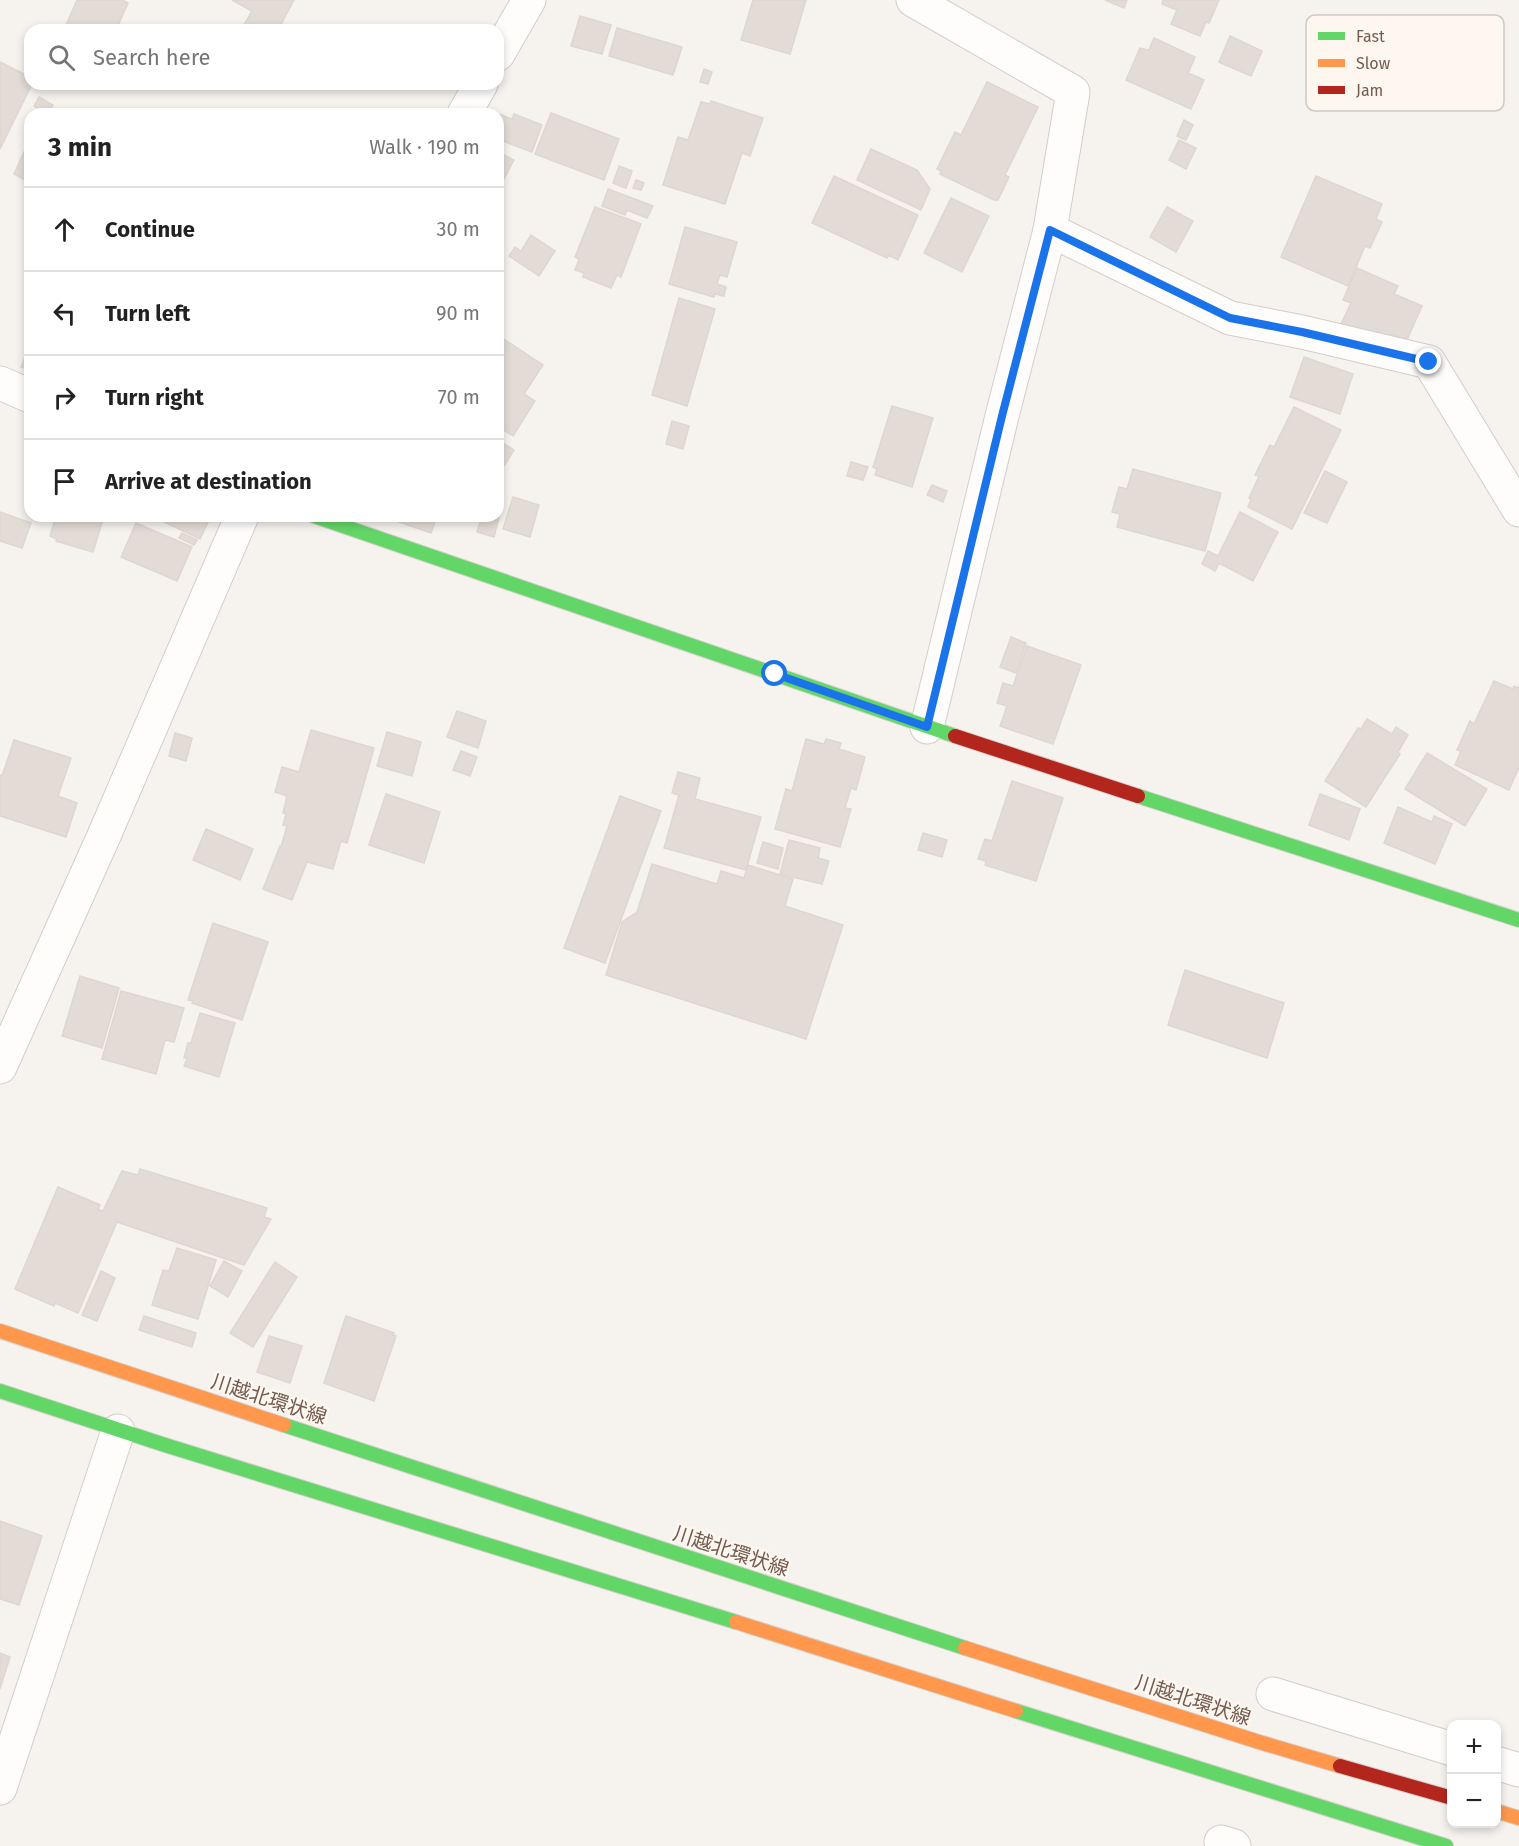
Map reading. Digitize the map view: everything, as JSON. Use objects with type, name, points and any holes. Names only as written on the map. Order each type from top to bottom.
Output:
[{"type":"main road","points":[[331,522],[927,727],[1519,919]]},
{"type":"main road","name":"川越北環状線","points":[[0,1331],[1236,1735],[1447,1797]]},
{"type":"main road","points":[[0,1391],[118,1431],[659,1597],[1240,1784],[1446,1846]]},
{"type":"main road","points":[[1501,1812],[1519,1818]]},
{"type":"street","points":[[504,44],[529,0]]},
{"type":"street","points":[[913,0],[1073,92],[1050,230],[1002,416],[927,727]]},
{"type":"street","points":[[467,108],[478,90]]},
{"type":"street","points":[[1050,230],[1230,318],[1302,332],[1429,362],[1519,510]]},
{"type":"street","points":[[0,383],[24,393]]},
{"type":"street","points":[[0,1067],[98,849],[239,522]]},
{"type":"street","points":[[0,1788],[118,1431]]},
{"type":"street","points":[[1273,1694],[1447,1747]]},
{"type":"street","points":[[1501,1764],[1519,1770]]},
{"type":"building","points":[[77,0],[122,0],[128,3],[119,24],[67,24]]},
{"type":"building","points":[[232,0],[294,0],[281,24],[244,24],[252,11]]},
{"type":"building","points":[[753,0],[806,0],[790,54],[741,40]]},
{"type":"building","points":[[1105,0],[1127,0],[1124,8]]},
{"type":"building","points":[[1163,0],[1219,0],[1209,23],[1206,22],[1200,36],[1171,24],[1177,10],[1162,4]]},
{"type":"building","points":[[580,16],[611,25],[602,54],[571,46]]},
{"type":"building","points":[[617,28],[682,47],[673,75],[609,56]]},
{"type":"building","points":[[1230,36],[1262,51],[1251,76],[1219,62]]},
{"type":"building","points":[[1154,38],[1195,57],[1188,73],[1204,80],[1191,109],[1126,80],[1140,48],[1149,50]]},
{"type":"building","points":[[0,62],[24,74],[24,90],[29,90],[0,149]]},
{"type":"building","points":[[704,69],[712,72],[708,84],[700,82]]},
{"type":"building","points":[[987,82],[1038,107],[1005,175],[1009,177],[998,200],[940,174],[941,171],[937,169],[955,132],[961,135]]},
{"type":"building","points":[[39,97],[53,105],[51,108],[34,106]]},
{"type":"building","points":[[711,101],[763,118],[750,156],[742,153],[725,204],[663,185],[678,137],[688,140],[701,102],[710,104]]},
{"type":"building","points":[[551,113],[619,139],[604,180],[535,154]]},
{"type":"building","points":[[514,114],[542,125],[532,152],[504,141],[504,116],[512,119]]},
{"type":"building","points":[[1184,120],[1193,125],[1186,140],[1177,136]]},
{"type":"building","points":[[1179,140],[1196,148],[1186,169],[1169,160]]},
{"type":"building","points":[[871,149],[917,170],[930,189],[921,210],[857,180]]},
{"type":"building","points":[[24,152],[24,180],[14,174]]},
{"type":"building","points":[[504,155],[514,160],[504,179]]},
{"type":"building","points":[[619,166],[632,171],[626,188],[613,183]]},
{"type":"building","points":[[834,176],[918,215],[898,260],[888,255],[887,258],[812,223]]},
{"type":"building","points":[[1316,176],[1382,204],[1376,219],[1382,222],[1370,248],[1365,246],[1348,286],[1281,257]]},
{"type":"building","points":[[636,180],[644,183],[641,190],[633,188]]},
{"type":"building","points":[[608,189],[653,206],[647,218],[627,210],[625,215],[602,206]]},
{"type":"building","points":[[951,198],[989,216],[962,272],[924,253]]},
{"type":"building","points":[[595,207],[641,224],[621,277],[617,275],[611,288],[583,277],[584,273],[575,270],[579,259],[575,257]]},
{"type":"building","points":[[1167,207],[1193,221],[1176,252],[1150,237]]},
{"type":"building","points":[[685,227],[737,242],[727,277],[720,275],[717,284],[726,287],[724,296],[715,294],[714,297],[669,284]]},
{"type":"building","points":[[531,235],[555,251],[539,276],[509,256],[515,247],[521,251]]},
{"type":"building","points":[[1357,268],[1398,286],[1394,294],[1422,306],[1407,340],[1391,334],[1389,339],[1373,337],[1341,324],[1351,303],[1343,300]]},
{"type":"building","points":[[679,298],[715,309],[687,406],[652,395]]},
{"type":"building","points":[[504,339],[543,365],[524,394],[535,401],[513,436],[504,430]]},
{"type":"building","points":[[1304,357],[1353,374],[1340,414],[1290,397]]},
{"type":"building","points":[[892,406],[933,418],[912,487],[875,475],[877,469],[873,467]]},
{"type":"building","points":[[1294,407],[1341,430],[1292,529],[1248,507],[1251,499],[1249,498],[1259,476],[1255,475],[1270,445],[1274,447]]},
{"type":"building","points":[[672,421],[689,426],[683,449],[666,444]]},
{"type":"building","points":[[504,444],[514,450],[504,466]]},
{"type":"building","points":[[851,462],[868,467],[863,480],[847,476]]},
{"type":"building","points":[[1133,469],[1221,493],[1205,551],[1117,527],[1120,514],[1112,512],[1119,487],[1127,489]]},
{"type":"building","points":[[1325,471],[1347,482],[1327,523],[1304,513]]},
{"type":"building","points":[[932,485],[947,491],[943,502],[927,495]]},
{"type":"building","points":[[513,497],[539,505],[530,537],[503,529]]},
{"type":"building","points":[[0,512],[31,523],[22,548],[0,541]]},
{"type":"building","points":[[1240,512],[1278,532],[1253,581],[1219,563],[1215,571],[1202,564],[1208,551],[1218,556]]},
{"type":"building","points":[[54,522],[102,522],[93,552],[56,541],[57,539],[50,536]]},
{"type":"building","points":[[165,522],[208,522],[200,539]]},
{"type":"building","points":[[399,522],[435,522],[431,533]]},
{"type":"building","points":[[480,522],[498,522],[494,537],[477,532]]},
{"type":"building","points":[[136,523],[192,547],[177,581],[121,557]]},
{"type":"building","points":[[182,533],[197,540],[194,545],[179,538]]},
{"type":"building","points":[[1011,637],[1026,643],[1016,673],[1000,667]]},
{"type":"building","points":[[1027,646],[1081,665],[1053,744],[1000,726],[1007,706],[997,703],[1003,683],[1013,686]]},
{"type":"building","points":[[1494,681],[1513,689],[1514,686],[1519,688],[1519,767],[1509,790],[1455,765],[1461,751],[1457,750],[1470,721],[1474,724]]},
{"type":"building","points":[[457,711],[486,721],[478,748],[447,737]]},
{"type":"building","points":[[1367,719],[1392,734],[1396,727],[1408,735],[1398,752],[1400,754],[1366,807],[1325,781],[1358,728],[1361,729]]},
{"type":"building","points":[[311,730],[374,748],[347,843],[341,841],[333,869],[307,862],[292,900],[263,889],[281,847],[287,826],[283,825],[286,814],[283,813],[287,796],[275,792],[282,767],[299,772]]},
{"type":"building","points":[[387,732],[421,742],[412,776],[377,766]]},
{"type":"building","points":[[175,733],[192,738],[186,761],[169,756]]},
{"type":"building","points":[[806,739],[824,744],[826,739],[841,743],[839,749],[865,757],[856,790],[851,788],[845,808],[851,809],[840,847],[775,829],[786,789],[792,791]]},
{"type":"building","points":[[14,740],[71,758],[58,796],[77,803],[66,837],[0,816],[0,775],[2,776]]},
{"type":"building","points":[[461,751],[477,757],[470,776],[453,770]]},
{"type":"building","points":[[1427,753],[1487,789],[1465,826],[1405,789]]},
{"type":"building","points":[[678,772],[700,778],[695,799],[761,817],[746,870],[664,848],[679,795],[672,793]]},
{"type":"building","points":[[1012,781],[1063,798],[1036,881],[985,865],[986,861],[978,859],[985,839],[992,841]]},
{"type":"building","points":[[386,794],[440,812],[424,863],[369,845]]},
{"type":"building","points":[[1320,794],[1360,809],[1349,840],[1309,825]]},
{"type":"building","points":[[620,796],[661,811],[605,963],[564,948]]},
{"type":"building","points":[[1398,807],[1432,822],[1434,816],[1452,824],[1435,864],[1384,843]]},
{"type":"building","points":[[206,829],[253,849],[240,880],[193,860]]},
{"type":"building","points":[[923,833],[947,840],[942,857],[918,850]]},
{"type":"building","points":[[789,840],[820,848],[818,858],[829,861],[822,884],[780,874]]},
{"type":"building","points":[[763,842],[783,848],[778,869],[757,863]]},
{"type":"building","points":[[652,864],[717,884],[721,871],[744,878],[748,865],[793,879],[785,906],[843,925],[806,1039],[606,975],[622,922],[637,912]]},
{"type":"building","points":[[213,923],[268,942],[242,1020],[188,1000]]},
{"type":"building","points":[[1185,970],[1284,1003],[1267,1058],[1168,1025]]},
{"type":"building","points":[[80,976],[119,988],[102,1048],[62,1036]]},
{"type":"building","points":[[121,991],[184,1008],[174,1042],[165,1040],[156,1074],[102,1059]]},
{"type":"building","points":[[200,1013],[235,1023],[219,1077],[184,1066],[188,1043],[191,1043]]},
{"type":"building","points":[[140,1169],[267,1208],[264,1217],[271,1219],[244,1265],[117,1222],[78,1313],[55,1303],[54,1306],[15,1289],[58,1187],[100,1205],[98,1209],[103,1211],[122,1171],[138,1175]]},
{"type":"building","points":[[177,1248],[216,1260],[198,1319],[152,1305],[163,1270],[169,1271]]},
{"type":"building","points":[[224,1261],[242,1271],[228,1297],[210,1286]]},
{"type":"building","points":[[275,1262],[297,1277],[253,1347],[230,1333]]},
{"type":"building","points":[[101,1271],[115,1278],[97,1321],[82,1315]]},
{"type":"building","points":[[144,1316],[196,1333],[192,1347],[139,1330]]},
{"type":"building","points":[[346,1316],[394,1333],[393,1335],[396,1336],[374,1401],[324,1383]]},
{"type":"building","points":[[269,1336],[302,1346],[290,1383],[257,1372]]},
{"type":"building","points":[[0,1521],[42,1536],[19,1605],[0,1599]]},
{"type":"building","points":[[0,1653],[10,1657],[0,1689]]},
{"type":"traffic: fast","points":[[331,522],[955,736]]},
{"type":"traffic: fast","points":[[1138,796],[1519,920]]},
{"type":"traffic: fast","points":[[0,1391],[165,1445],[736,1622]]},
{"type":"traffic: fast","points":[[284,1425],[965,1648]]},
{"type":"traffic: fast","points":[[1016,1711],[1446,1846]]},
{"type":"traffic: slow","points":[[0,1331],[284,1425]]},
{"type":"traffic: slow","points":[[736,1622],[1016,1711]]},
{"type":"traffic: slow","points":[[965,1648],[1340,1766]]},
{"type":"traffic: slow","points":[[1501,1813],[1519,1818]]},
{"type":"traffic: jam","points":[[955,736],[1138,796]]},
{"type":"traffic: jam","points":[[1340,1766],[1447,1797]]},
{"type":"route","points":[[775,674],[927,727],[1002,416],[1050,230],[1230,318],[1302,332],[1429,362]]}]
